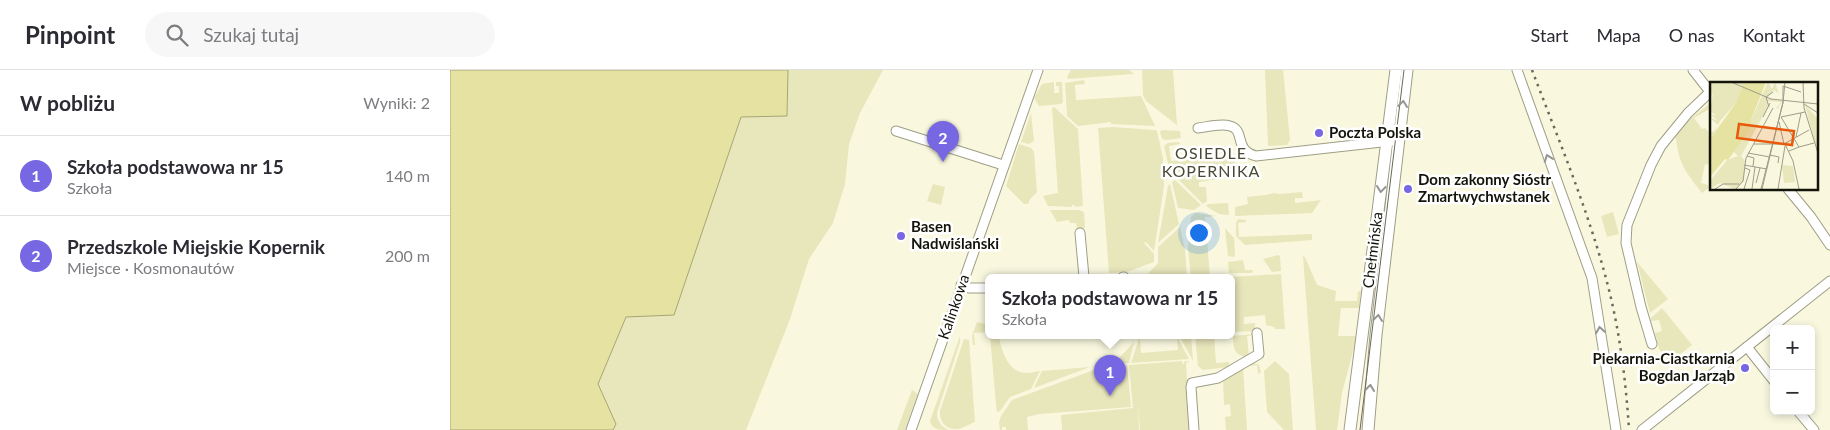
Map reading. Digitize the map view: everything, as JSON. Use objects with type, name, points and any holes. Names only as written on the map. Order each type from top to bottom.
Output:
[{"type":"main road","name":"Chełmińska","points":[[1368,430],[1393,141],[1396,70]]},
{"type":"main road","name":"Chełmińska","points":[[1350,430],[1393,141],[1407,70]]},
{"type":"street","name":"Kalinkowa","points":[[911,430],[1038,70]]},
{"type":"street","points":[[1517,70],[1592,278],[1616,430]]},
{"type":"street","points":[[1692,70],[1710,92]]},
{"type":"street","points":[[1652,344],[1626,243],[1627,225],[1651,165],[1661,146],[1688,113],[1710,94]]},
{"type":"street","points":[[1198,128],[1229,125],[1240,136],[1241,145],[1245,151],[1256,156],[1393,141]]},
{"type":"street","points":[[896,131],[1003,165]]},
{"type":"street","points":[[1789,190],[1811,217],[1830,245]]},
{"type":"street","points":[[1080,232],[1084,274]]},
{"type":"street","points":[[1642,430],[1655,426],[1830,281]]},
{"type":"street","points":[[961,285],[969,288],[985,288]]},
{"type":"street","points":[[1194,430],[1191,385],[1194,382],[1218,378],[1259,354],[1257,333]]},
{"type":"street","points":[[1748,347],[1770,376]]},
{"type":"street","points":[[1801,415],[1814,430]]},
{"type":"shaded area","points":[[450,70],[788,70],[787,116],[741,117],[674,315],[626,317],[598,384],[616,424],[613,430],[450,430]]},
{"type":"shaded area","points":[[788,70],[883,70],[860,113],[849,144],[845,184],[833,223],[809,259],[790,319],[746,430],[613,430],[616,424],[598,384],[626,317],[674,314],[741,117],[787,116]]},
{"type":"shaded area","points":[[1071,70],[1129,70],[1134,74],[1068,79],[1067,77]]},
{"type":"shaded area","points":[[1142,70],[1173,70],[1177,125],[1146,101],[1143,95]]},
{"type":"shaded area","points":[[1265,70],[1283,70],[1290,140],[1287,145],[1268,146]]},
{"type":"shaded area","points":[[1084,80],[1085,84],[1075,85],[1076,100],[1141,96],[1155,126],[1111,124],[1111,122],[1078,126],[1067,116],[1065,83]]},
{"type":"shaded area","points":[[1054,82],[1054,93],[1059,93],[1059,86],[1056,86],[1056,82],[1062,82],[1063,102],[1061,104],[1039,106],[1034,98],[1042,84]]},
{"type":"shaded area","points":[[1708,105],[1710,107],[1694,118],[1702,129],[1705,128],[1710,137],[1710,165],[1705,164],[1701,183],[1708,185],[1709,188],[1702,193],[1681,162],[1676,138],[1674,137],[1685,123]]},
{"type":"shaded area","points":[[1054,107],[1078,129],[1083,206],[1048,206],[1043,196],[1058,193],[1052,108]]},
{"type":"shaded area","points":[[1031,113],[1034,141],[1029,144],[1021,142]]},
{"type":"shaded area","points":[[1113,127],[1157,131],[1163,158],[1164,186],[1154,251],[1146,242],[1144,243],[1154,254],[1154,262],[1127,272],[1109,273],[1098,128]]},
{"type":"shaded area","points":[[1162,130],[1180,131],[1181,138],[1162,139],[1160,132]]},
{"type":"shaded area","points":[[1179,142],[1180,144],[1169,146],[1171,161],[1235,155],[1235,166],[1181,172],[1169,167],[1164,146],[1168,143]]},
{"type":"shaded area","points":[[1019,144],[1031,148],[1034,152],[1037,192],[1028,204],[1024,204],[1006,186]]},
{"type":"shaded area","points":[[1230,169],[1218,179],[1199,182],[1199,187],[1206,187],[1207,201],[1203,204],[1177,178],[1183,174]]},
{"type":"shaded area","points":[[1175,180],[1201,205],[1194,210],[1178,208],[1172,182]]},
{"type":"shaded area","points":[[933,184],[945,187],[941,205],[927,201]]},
{"type":"shaded area","points":[[1170,184],[1179,224],[1158,243],[1168,186]]},
{"type":"shaded area","points":[[1302,192],[1303,198],[1295,198],[1295,203],[1321,200],[1312,213],[1235,216],[1235,207],[1248,204],[1247,197],[1274,193]]},
{"type":"shaded area","points":[[1228,203],[1229,215],[1219,214],[1206,206],[1208,204]]},
{"type":"shaded area","points":[[1050,210],[1079,210],[1084,212],[1085,228],[1077,229],[1076,223],[1070,223],[1069,220],[1057,222]]},
{"type":"shaded area","points":[[1613,212],[1619,234],[1607,237],[1601,216]]},
{"type":"shaded area","points":[[1195,213],[1217,216],[1205,217],[1210,274],[1191,274],[1188,248],[1191,217]]},
{"type":"shaded area","points":[[1238,219],[1246,220],[1246,222],[1238,223],[1239,237],[1312,234],[1312,240],[1245,245],[1236,236],[1236,223]]},
{"type":"shaded area","points":[[1180,227],[1185,250],[1187,274],[1148,274],[1158,263],[1158,247]]},
{"type":"shaded area","points":[[1225,228],[1234,238],[1235,256],[1233,257],[1228,256]]},
{"type":"shaded area","points":[[1280,256],[1281,271],[1272,272],[1263,259]]},
{"type":"shaded area","points":[[1303,256],[1317,285],[1336,291],[1335,301],[1357,301],[1358,292],[1361,290],[1359,308],[1341,308],[1338,336],[1357,336],[1342,393],[1337,430],[1316,430]]},
{"type":"shaded area","points":[[1243,260],[1245,270],[1253,270],[1252,273],[1229,273],[1228,262]]},
{"type":"shaded area","points":[[1637,262],[1668,299],[1650,313]]},
{"type":"shaded area","points":[[1281,274],[1285,329],[1275,329],[1266,325],[1265,315],[1244,317],[1244,324],[1255,323],[1255,331],[1235,332],[1235,277]]},
{"type":"shaded area","points":[[1662,308],[1692,345],[1670,362],[1659,349],[1655,333],[1662,331],[1659,320],[1651,321],[1651,318]]},
{"type":"shaded area","points":[[977,322],[985,324],[985,332],[974,333],[975,345],[973,345],[972,336]]},
{"type":"shaded area","points":[[1253,334],[1247,336],[1249,358],[1235,351],[1233,339],[1235,339],[1235,336]]},
{"type":"shaded area","points":[[960,336],[960,342],[937,413],[940,423],[949,430],[940,430],[935,428],[930,421]]},
{"type":"shaded area","points":[[964,339],[969,340],[975,422],[960,429],[951,429],[943,423],[940,411]]},
{"type":"shaded area","points":[[990,339],[1000,339],[1005,356],[1015,370],[1025,373],[1040,371],[1031,389],[1010,397],[1000,411],[997,412]]},
{"type":"shaded area","points":[[1139,339],[1141,353],[1178,350],[1178,339],[1189,359],[1131,363]]},
{"type":"shaded area","points":[[1181,339],[1191,339],[1193,361]]},
{"type":"shaded area","points":[[1195,339],[1214,339],[1216,363],[1229,362],[1229,367],[1203,370],[1198,366]]},
{"type":"shaded area","points":[[1134,342],[1129,363],[1110,364],[1120,357]]},
{"type":"shaded area","points":[[1182,361],[1183,365],[1185,361],[1190,362],[1186,363],[1190,430],[1140,430],[1138,407],[1139,430],[1062,430],[1061,415],[1133,408],[1129,365]]},
{"type":"shaded area","points":[[1275,361],[1289,374],[1293,430],[1284,430],[1267,412],[1264,371]]},
{"type":"shaded area","points":[[1251,362],[1259,365],[1261,372],[1258,374],[1257,365],[1243,367],[1247,430],[1226,430],[1225,417],[1231,416],[1230,404],[1224,405],[1223,379]]},
{"type":"shaded area","points":[[1127,365],[1131,407],[1039,414],[1027,417],[1028,430],[1006,430],[1006,427],[1002,427],[1002,430],[1000,430],[1001,416],[1012,400],[1105,366]]},
{"type":"shaded area","points":[[1090,367],[1034,388],[1042,371]]},
{"type":"shaded area","points":[[912,390],[918,394],[905,430],[897,430]]},
{"type":"tram line","points":[[1360,430],[1404,70]]},
{"type":"railway","points":[[1532,70],[1583,204],[1608,286],[1622,358],[1629,430]]},
{"type":"place","name":"Poczta Polska","points":[[1319,133]]},
{"type":"place","name":"Przedszkole Miejskie Kopernik","points":[[943,162]]},
{"type":"place","name":"Dom zakonny Sióstr Zmartwychwstanek","points":[[1408,189]]},
{"type":"place","name":"Basen Nadwiślański","points":[[901,236]]},
{"type":"place","name":"Piekarnia-Ciastkarnia Bogdan Jarząb","points":[[1745,368]]},
{"type":"place","name":"Szkoła podstawowa nr 15","points":[[1110,396]]},
{"type":"district","name":"OSIEDLE KOPERNIKA","points":[[1211,162]]}]
